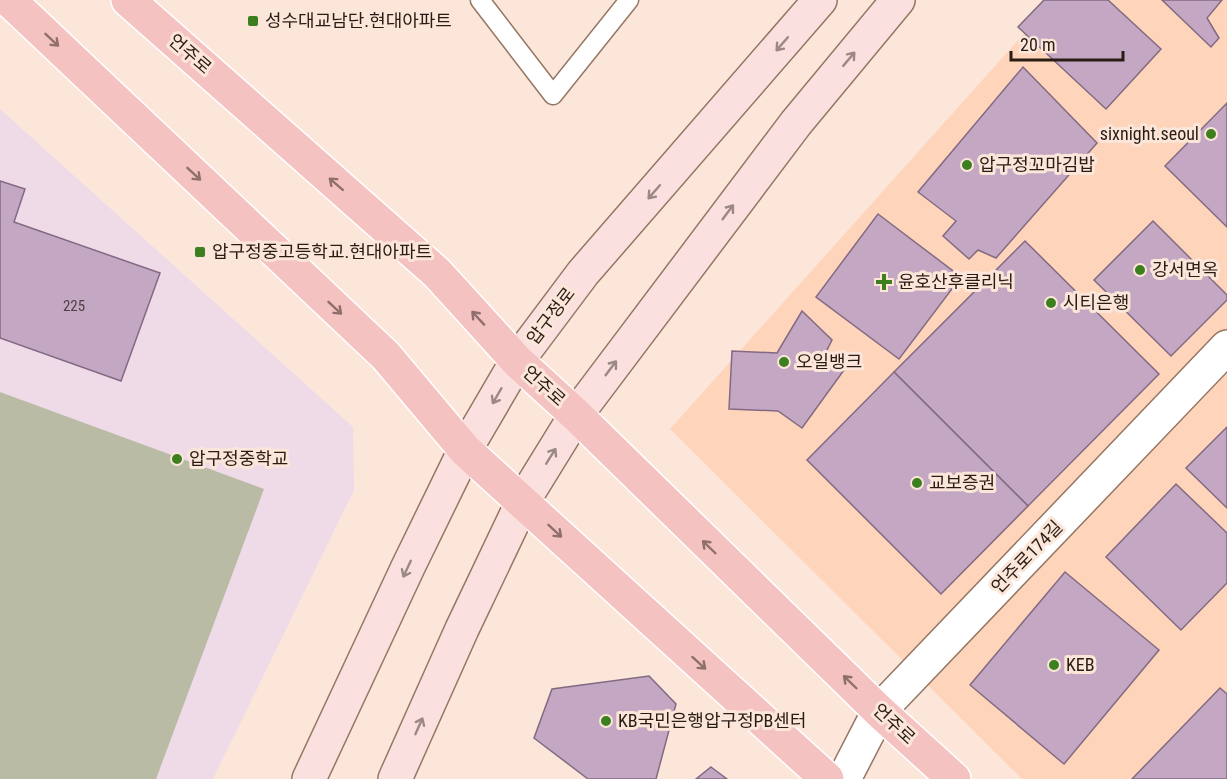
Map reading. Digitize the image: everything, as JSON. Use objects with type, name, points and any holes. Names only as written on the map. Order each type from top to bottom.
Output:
[{"type":"main road","points":[[9,0],[386,356],[465,450],[827,779]]},
{"type":"main road","name":"언주로","points":[[128,0],[437,273],[517,361],[576,415],[879,711],[954,779]]},
{"type":"main road","name":"압구정로","points":[[309,779],[465,450],[517,361],[583,273],[820,0]]},
{"type":"main road","points":[[395,779],[462,629],[523,501],[576,415],[796,123],[898,0]]},
{"type":"street","name":"언주로174길","points":[[843,779],[879,711],[1227,347]]},
{"type":"lane","points":[[480,0],[553,95],[629,0]]},
{"type":"shaded area","points":[[1054,0],[1227,0],[1227,779],[1022,779],[670,429]]},
{"type":"shaded area","name":"압구정중학교","points":[[0,109],[353,427],[354,490],[213,779],[0,779]]},
{"type":"green space","points":[[0,392],[264,489],[156,779],[0,779]]},
{"type":"building","points":[[1044,0],[1108,0],[1161,49],[1106,109],[1018,27]]},
{"type":"building","points":[[1162,0],[1222,0],[1207,18],[1219,38],[1211,47]]},
{"type":"building","points":[[1023,67],[1097,143],[996,258],[978,250],[969,259],[943,236],[956,221],[918,192]]},
{"type":"building","name":"sixnight.seoul","points":[[1227,103],[1227,227],[1165,166]]},
{"type":"building","points":[[0,181],[25,189],[14,222],[160,273],[121,381],[0,338]]},
{"type":"building","points":[[878,214],[961,277],[899,359],[816,297]]},
{"type":"building","points":[[1153,221],[1227,295],[1227,300],[1171,356],[1094,280]]},
{"type":"building","points":[[1025,241],[1159,374],[1028,506],[894,372]]},
{"type":"building","name":"오일뱅크","points":[[802,311],[832,340],[827,350],[844,370],[802,428],[778,411],[729,409],[732,351],[777,353]]},
{"type":"building","name":"교보증권","points":[[894,372],[1028,506],[941,594],[807,460]]},
{"type":"building","points":[[1227,427],[1227,508],[1186,468]]},
{"type":"building","points":[[1176,484],[1227,533],[1227,583],[1181,630],[1106,557]]},
{"type":"building","points":[[1065,572],[1159,650],[1064,764],[970,685]]},
{"type":"building","name":"KB국민은행압구정PB센터","points":[[649,676],[676,704],[656,779],[588,779],[534,738],[552,689]]},
{"type":"building","points":[[1220,688],[1227,694],[1227,779],[1132,779]]},
{"type":"building","points":[[711,767],[727,779],[696,779]]},
{"type":"place","name":"성수대교남단.현대아파트","points":[[253,21]]},
{"type":"place","name":"sixnight.seoul","points":[[1211,134]]},
{"type":"place","name":"압구정꼬마김밥","points":[[967,165]]},
{"type":"place","name":"압구정중고등학교.현대아파트","points":[[200,252]]},
{"type":"place","name":"강서면옥","points":[[1140,270]]},
{"type":"place","name":"윤호산후클리닉","points":[[884,282]]},
{"type":"place","name":"시티은행","points":[[1051,303]]},
{"type":"place","name":"오일뱅크","points":[[784,362]]},
{"type":"place","name":"압구정중학교","points":[[177,459]]},
{"type":"place","name":"교보증권","points":[[917,483]]},
{"type":"place","name":"KEB","points":[[1054,665]]},
{"type":"place","name":"KB국민은행압구정PB센터","points":[[606,721]]}]
